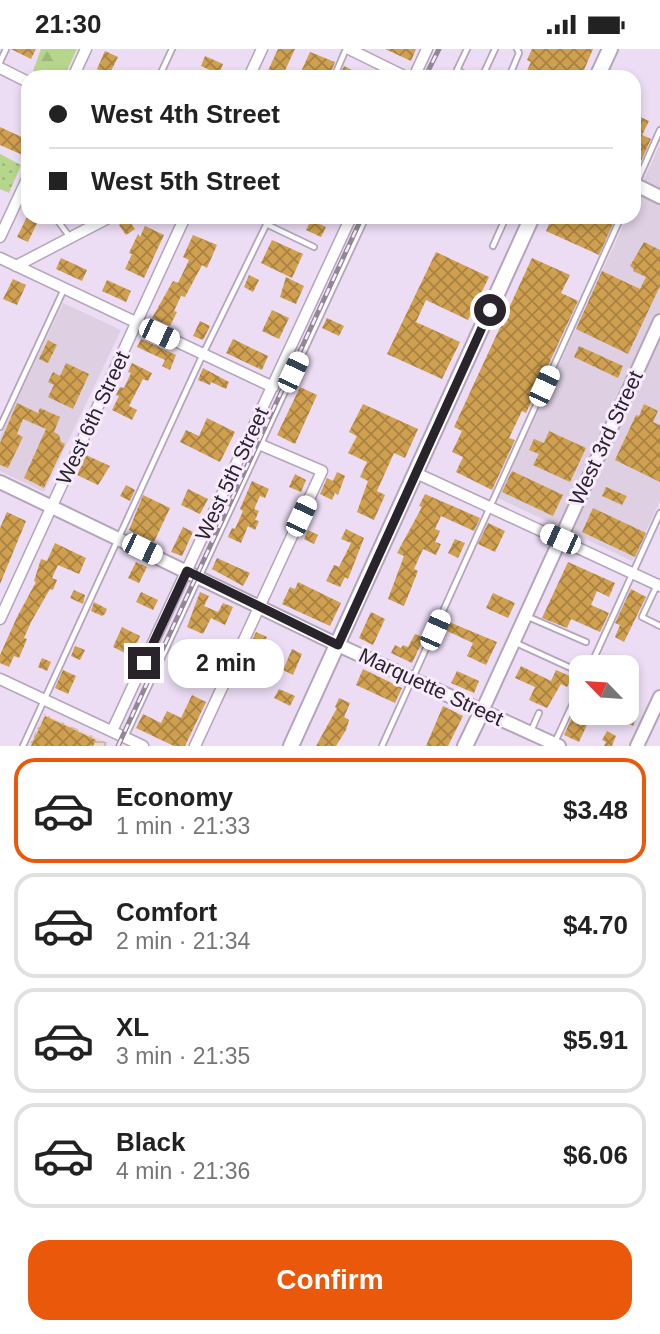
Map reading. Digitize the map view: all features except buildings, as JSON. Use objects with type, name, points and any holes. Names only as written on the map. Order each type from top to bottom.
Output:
[{"type":"main road","points":[[600,70],[610,49]]},
{"type":"main road","points":[[291,746],[529,224]]},
{"type":"main road","name":"West 3rd Street","points":[[466,746],[482,711]]},
{"type":"street","points":[[76,70],[86,49]]},
{"type":"street","points":[[252,70],[262,49]]},
{"type":"street","points":[[348,49],[391,70]]},
{"type":"street","points":[[417,70],[427,49]]},
{"type":"street","points":[[0,68],[21,78]]},
{"type":"street","points":[[641,189],[660,197]]},
{"type":"street","points":[[0,237],[21,199]]},
{"type":"street","points":[[16,266],[95,224]]},
{"type":"street","name":"West 6th Street","points":[[0,619],[182,224]]},
{"type":"street","name":"West 5th Street","points":[[112,731],[193,574],[272,387],[348,224]]},
{"type":"street","points":[[0,258],[272,387]]},
{"type":"street","name":"West 3rd Street","points":[[482,711],[660,321]]},
{"type":"street","points":[[195,746],[322,471],[261,445]]},
{"type":"street","points":[[416,473],[659,585]]},
{"type":"street","name":"Marquette Street","points":[[0,482],[338,645],[556,745]]},
{"type":"street","points":[[0,679],[143,746]]},
{"type":"street","points":[[638,746],[660,697]]},
{"type":"lane","points":[[0,62],[6,49]]},
{"type":"lane","points":[[162,70],[172,49]]},
{"type":"lane","points":[[338,70],[348,49]]},
{"type":"lane","points":[[457,70],[467,49]]},
{"type":"lane","points":[[485,70],[495,49]]},
{"type":"lane","points":[[512,70],[519,53],[517,49]]},
{"type":"lane","points":[[641,171],[660,130]]},
{"type":"lane","points":[[60,224],[70,237]]},
{"type":"lane","points":[[87,228],[89,224]]},
{"type":"lane","points":[[23,746],[266,224],[314,247]]},
{"type":"lane","points":[[125,737],[193,574],[261,445],[363,224]]},
{"type":"lane","points":[[493,246],[503,224]]},
{"type":"lane","points":[[382,746],[618,224]]},
{"type":"lane","points":[[0,427],[64,289]]},
{"type":"lane","points":[[595,655],[660,513]]},
{"type":"lane","points":[[659,585],[642,617],[660,626]]},
{"type":"lane","points":[[525,616],[586,642]]},
{"type":"lane","points":[[513,642],[569,667]]},
{"type":"lane","points":[[530,733],[539,713]]},
{"type":"lane","points":[[556,745],[569,714]]},
{"type":"shaded area","points":[[660,144],[660,501],[632,561],[498,498],[624,224],[641,224],[641,186]]},
{"type":"shaded area","points":[[63,303],[121,330],[44,492],[0,471],[0,436]]},
{"type":"shaded area","points":[[44,714],[108,743],[107,746],[29,746]]},
{"type":"green space","points":[[41,49],[77,49],[67,70],[33,70]]},
{"type":"green space","points":[[0,154],[21,165],[9,193],[0,189]]},
{"type":"railway","points":[[428,70],[439,49]]},
{"type":"railway","points":[[118,746],[359,224]]},
{"type":"route","points":[[144,663],[187,571],[338,645],[490,310]]}]
